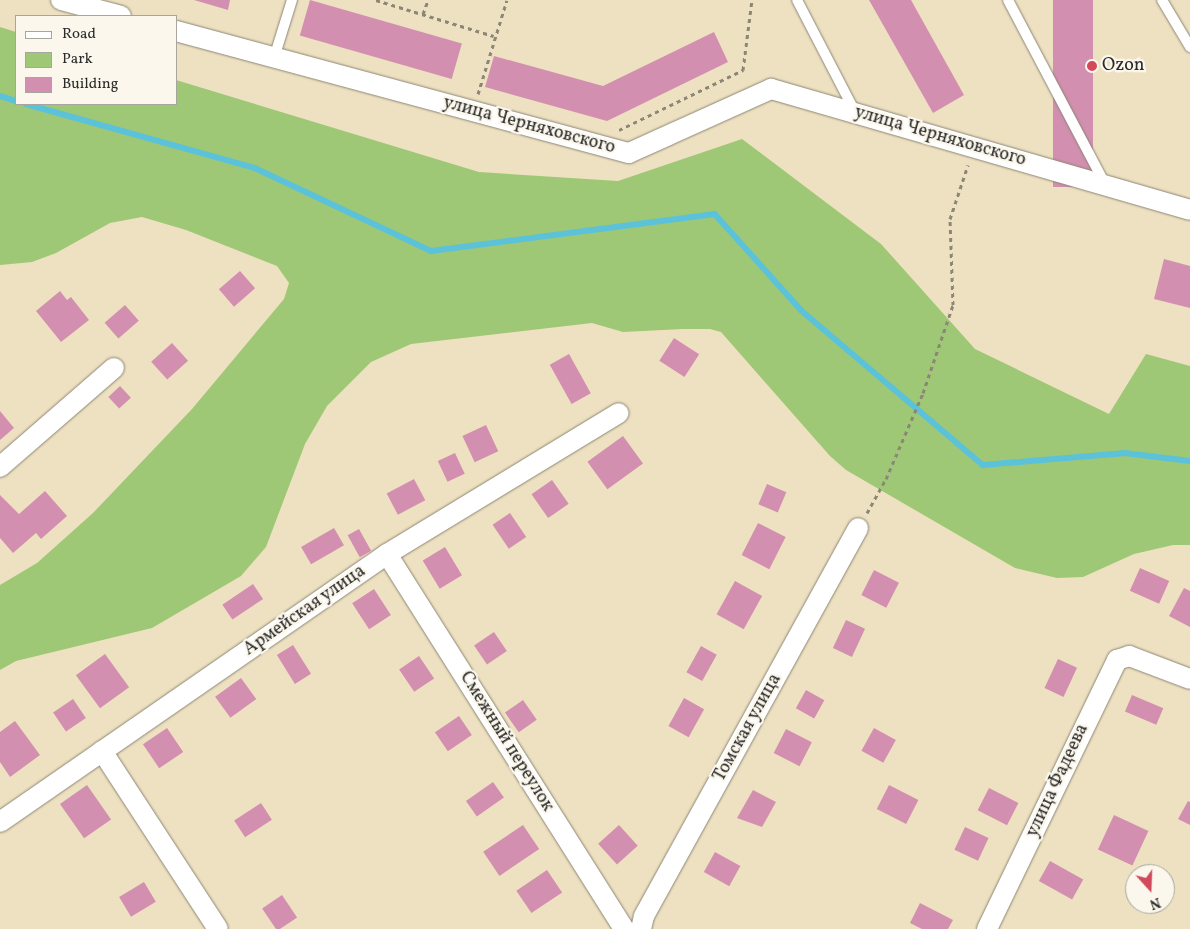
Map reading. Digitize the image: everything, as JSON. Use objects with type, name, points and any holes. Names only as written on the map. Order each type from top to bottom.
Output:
[{"type":"street","points":[[61,0],[117,15]]},
{"type":"street","name":"улица Черняховского","points":[[178,32],[629,153],[771,89],[1190,210]]},
{"type":"street","points":[[0,468],[114,368]]},
{"type":"street","name":"Армейская улица","points":[[0,822],[387,554],[619,413]]},
{"type":"street","name":"Томская улица","points":[[641,929],[644,916],[858,528]]},
{"type":"street","name":"Смежный переулок","points":[[387,554],[624,929]]},
{"type":"street","name":"улица Фадеева","points":[[987,929],[1117,660],[1129,656],[1190,679]]},
{"type":"street","points":[[102,751],[218,929]]},
{"type":"lane","points":[[274,58],[292,0]]},
{"type":"lane","points":[[797,0],[856,113]]},
{"type":"lane","points":[[1008,0],[1104,184]]},
{"type":"lane","points":[[1162,0],[1190,47]]},
{"type":"path","points":[[376,0],[494,36]]},
{"type":"path","points":[[423,14],[428,0]]},
{"type":"path","points":[[486,100],[477,98],[494,36],[507,0]]},
{"type":"path","points":[[617,130],[743,70],[752,0]]},
{"type":"path","points":[[858,528],[886,479],[922,396],[953,305],[950,219],[974,148]]},
{"type":"green space","points":[[0,27],[15,32],[15,105],[178,105],[178,81],[479,172],[618,181],[742,139],[881,244],[975,349],[1109,414],[1146,354],[1190,366],[1190,545],[1173,545],[1134,554],[1083,577],[1057,578],[1015,568],[846,470],[830,456],[721,332],[710,329],[683,329],[623,332],[592,323],[411,344],[371,362],[327,406],[305,444],[266,547],[241,576],[152,628],[16,661],[0,670],[0,585],[37,563],[93,513],[192,409],[284,299],[289,283],[277,266],[186,230],[142,217],[110,223],[56,253],[32,262],[0,265]]},
{"type":"building","points":[[194,0],[230,0],[228,10]]},
{"type":"building","points":[[310,0],[462,44],[452,79],[300,36]]},
{"type":"building","points":[[869,0],[911,0],[964,95],[933,113]]},
{"type":"building","points":[[1053,0],[1093,0],[1093,187],[1053,187]]},
{"type":"building","points":[[714,32],[728,62],[607,121],[485,87],[494,56],[603,86]]},
{"type":"building","points":[[1164,259],[1190,266],[1190,308],[1154,299]]},
{"type":"building","points":[[240,271],[255,288],[234,307],[219,289]]},
{"type":"building","points":[[60,291],[67,300],[71,297],[89,320],[61,342],[36,311]]},
{"type":"building","points":[[125,305],[139,321],[118,339],[105,323]]},
{"type":"building","points":[[674,338],[699,354],[684,377],[659,361]]},
{"type":"building","points":[[172,343],[188,361],[167,380],[151,362]]},
{"type":"building","points":[[569,354],[591,393],[572,404],[550,365]]},
{"type":"building","points":[[120,386],[131,398],[119,409],[108,397]]},
{"type":"building","points":[[0,411],[14,428],[0,440]]},
{"type":"building","points":[[486,425],[498,451],[475,462],[462,436]]},
{"type":"building","points":[[623,436],[643,464],[607,489],[587,462]]},
{"type":"building","points":[[455,453],[465,474],[448,482],[438,461]]},
{"type":"building","points":[[414,479],[425,500],[398,515],[387,494]]},
{"type":"building","points":[[552,480],[569,504],[548,518],[532,494]]},
{"type":"building","points":[[767,484],[786,492],[778,512],[758,504]]},
{"type":"building","points":[[45,491],[67,516],[41,539],[36,533],[13,553],[0,538],[0,495],[19,514]]},
{"type":"building","points":[[510,513],[526,537],[509,549],[493,525]]},
{"type":"building","points":[[758,523],[786,537],[769,569],[742,555]]},
{"type":"building","points":[[334,528],[344,545],[311,564],[301,547]]},
{"type":"building","points":[[359,529],[371,551],[360,557],[348,535]]},
{"type":"building","points":[[445,547],[462,575],[440,589],[423,560]]},
{"type":"building","points":[[1140,568],[1169,581],[1159,604],[1130,591]]},
{"type":"building","points":[[874,570],[899,583],[886,608],[861,595]]},
{"type":"building","points":[[735,581],[762,596],[744,629],[717,614]]},
{"type":"building","points":[[253,584],[263,599],[232,620],[222,605]]},
{"type":"building","points":[[1184,588],[1190,591],[1190,627],[1169,616]]},
{"type":"building","points":[[374,589],[391,615],[369,629],[352,603]]},
{"type":"building","points":[[846,620],[865,629],[852,657],[833,648]]},
{"type":"building","points":[[494,632],[507,651],[487,664],[474,645]]},
{"type":"building","points":[[293,645],[311,674],[295,684],[277,655]]},
{"type":"building","points":[[701,646],[717,655],[702,681],[686,672]]},
{"type":"building","points":[[105,654],[129,687],[100,708],[76,675]]},
{"type":"building","points":[[419,656],[434,678],[414,692],[399,669]]},
{"type":"building","points":[[1058,659],[1077,668],[1064,697],[1044,688]]},
{"type":"building","points":[[241,678],[256,699],[230,718],[215,697]]},
{"type":"building","points":[[806,690],[824,700],[814,719],[796,708]]},
{"type":"building","points":[[1132,695],[1163,708],[1156,725],[1125,712]]},
{"type":"building","points":[[684,698],[704,709],[689,737],[668,726]]},
{"type":"building","points":[[73,699],[86,718],[66,731],[53,712]]},
{"type":"building","points":[[523,700],[537,720],[519,732],[505,713]]},
{"type":"building","points":[[459,716],[472,735],[448,751],[435,732]]},
{"type":"building","points":[[15,721],[40,755],[10,777],[0,762],[0,732]]},
{"type":"building","points":[[167,728],[183,752],[159,768],[143,744]]},
{"type":"building","points":[[874,728],[896,740],[883,763],[861,751]]},
{"type":"building","points":[[786,729],[812,742],[800,766],[774,753]]},
{"type":"building","points":[[493,782],[504,798],[477,816],[466,801]]},
{"type":"building","points":[[87,785],[111,819],[84,838],[60,804]]},
{"type":"building","points":[[889,785],[918,800],[906,824],[877,809]]},
{"type":"building","points":[[989,788],[1018,803],[1007,825],[978,810]]},
{"type":"building","points":[[753,790],[776,802],[762,827],[737,818]]},
{"type":"building","points":[[1188,801],[1190,802],[1190,825],[1178,819]]},
{"type":"building","points":[[261,803],[272,820],[245,837],[234,820]]},
{"type":"building","points":[[1114,815],[1148,831],[1133,864],[1098,849]]},
{"type":"building","points":[[523,825],[539,849],[499,876],[483,852]]},
{"type":"building","points":[[619,825],[638,846],[617,865],[598,844]]},
{"type":"building","points":[[965,827],[989,838],[978,861],[954,850]]},
{"type":"building","points":[[715,852],[740,866],[729,886],[704,872]]},
{"type":"building","points":[[1050,861],[1083,879],[1072,900],[1039,881]]},
{"type":"building","points":[[547,870],[562,892],[531,913],[516,891]]},
{"type":"building","points":[[144,882],[156,902],[131,917],[119,897]]},
{"type":"building","points":[[282,895],[297,917],[280,929],[276,929],[262,908]]},
{"type":"building","points":[[920,903],[953,920],[948,929],[922,929],[910,923]]},
{"type":"waterway","points":[[0,96],[15,101]]},
{"type":"waterway","points":[[30,105],[255,168],[431,251],[715,214],[801,310],[983,465],[1125,453],[1190,461]]},
{"type":"place","name":"Ozon","points":[[1092,66]]}]
